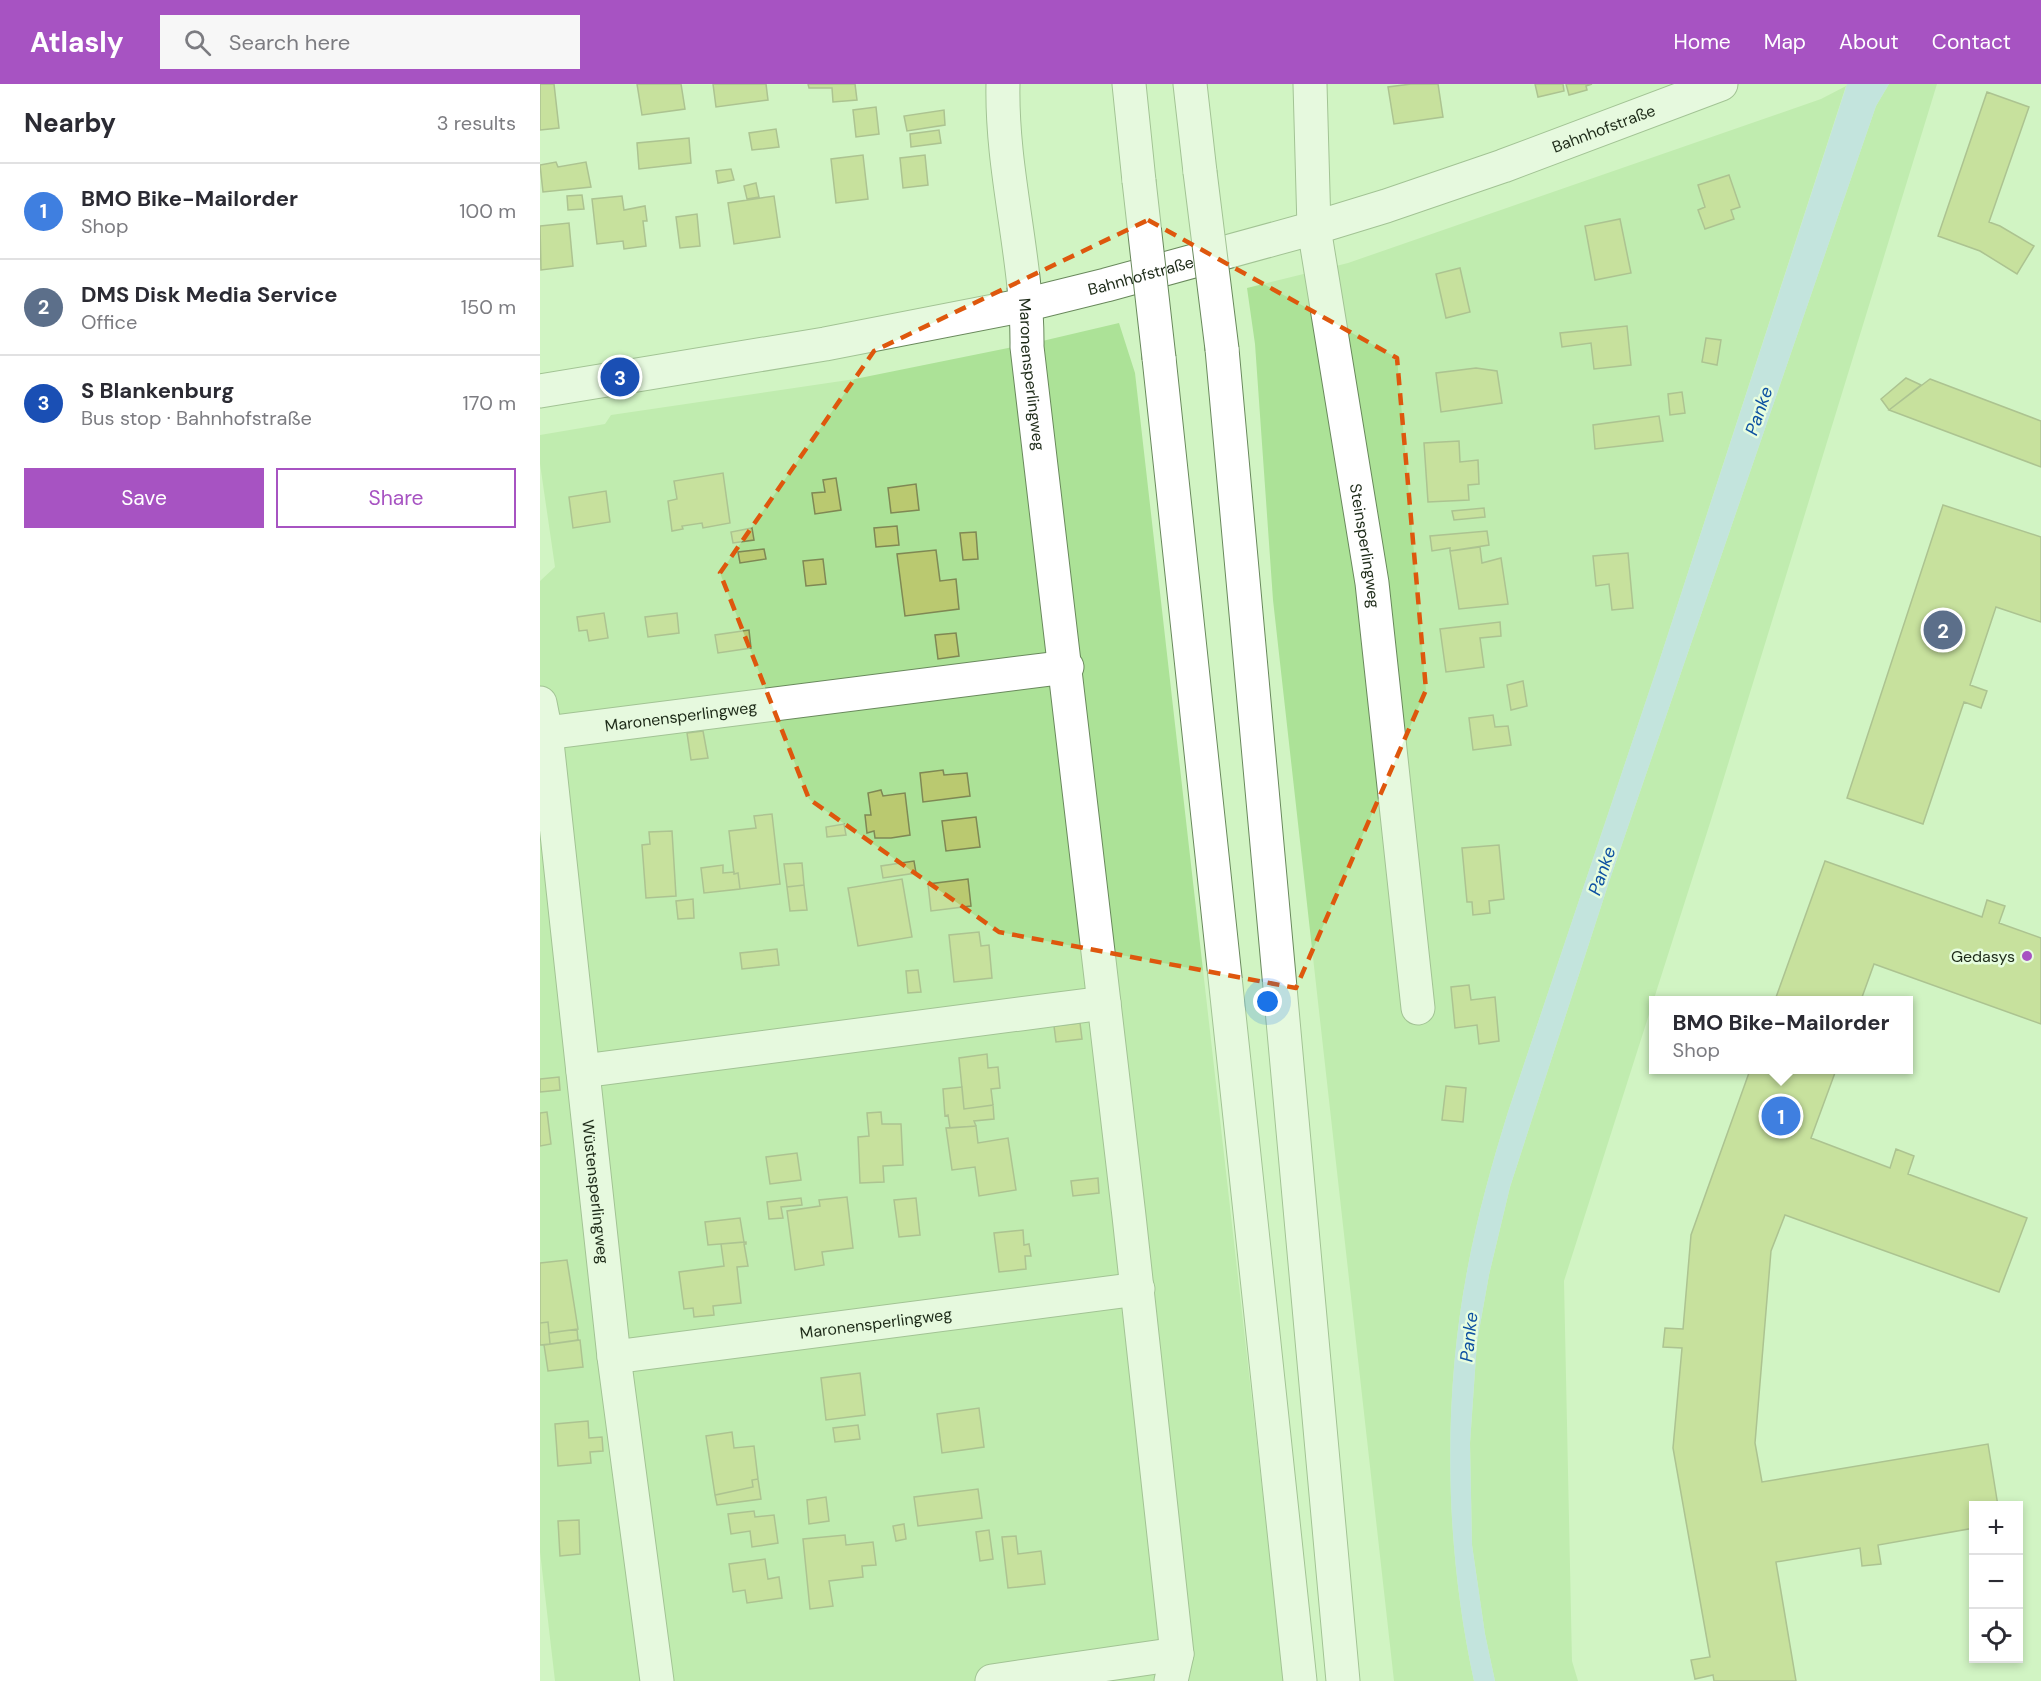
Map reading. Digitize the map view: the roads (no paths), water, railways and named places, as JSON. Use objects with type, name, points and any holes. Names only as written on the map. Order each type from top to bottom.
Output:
[{"type":"main road","name":"Maronensperlingweg","points":[[1003,84],[1002,120],[1138,1290],[1174,1668]]},
{"type":"main road","points":[[1129,84],[1300,1681]]},
{"type":"main road","points":[[1190,84],[1222,349],[1344,1681]]},
{"type":"main road","name":"Steinsperlingweg","points":[[1310,84],[1314,228],[1372,583],[1418,1008]]},
{"type":"main road","name":"Bahnhofstraße","points":[[540,391],[825,344],[1025,305],[1314,228],[1386,206],[1492,169],[1687,90],[1721,84]]},
{"type":"main road","name":"Maronensperlingweg","points":[[543,718],[1067,667]]},
{"type":"main road","name":"Wüstensperlingweg","points":[[543,718],[614,1357],[657,1681]]},
{"type":"main road","points":[[583,1071],[1104,1003]]},
{"type":"main road","name":"Maronensperlingweg","points":[[614,1357],[1138,1290]]},
{"type":"main road","points":[[992,1681],[1174,1668]]},
{"type":"water","name":"Panke","points":[[1847,84],[1889,84],[1876,106],[1609,882],[1510,1187],[1489,1275],[1477,1342],[1470,1443],[1472,1545],[1485,1634],[1495,1681],[1474,1681],[1457,1579],[1450,1474],[1454,1369],[1460,1317],[1476,1227],[1508,1112],[1656,671]]},
{"type":"place","name":"S Blankenburg","points":[[620,377]]},
{"type":"place","name":"DMS Disk Media Service","points":[[1943,630]]},
{"type":"place","name":"Gedasys","points":[[2027,956]]},
{"type":"place","name":"BMO Bike-Mailorder","points":[[1781,1116]]}]
